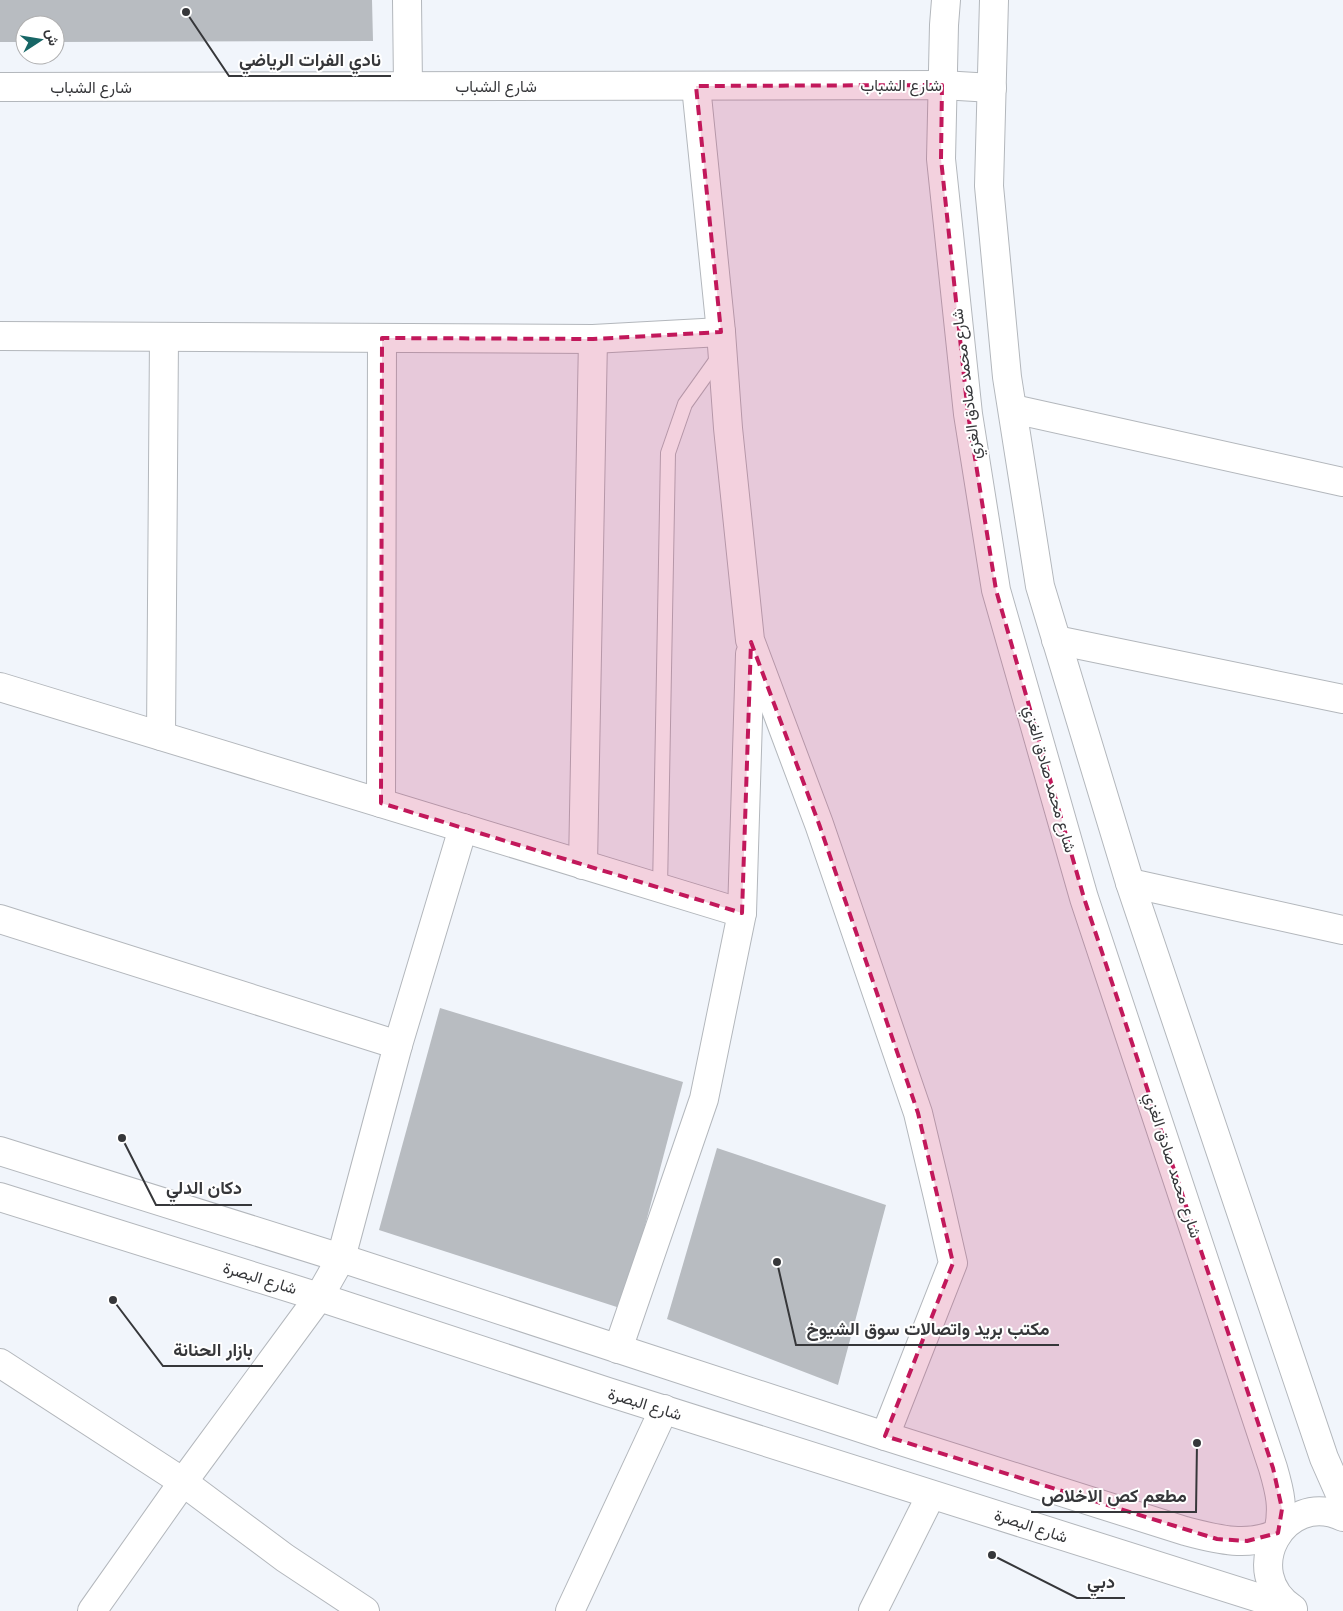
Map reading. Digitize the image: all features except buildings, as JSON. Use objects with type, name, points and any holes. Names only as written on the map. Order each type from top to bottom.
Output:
[{"type":"street","points":[[407,0],[408,86]]},
{"type":"street","name":"شارع محمد صادق الغزي","points":[[946,0],[941,159],[967,404],[996,590],[1084,898],[1273,1468],[1280,1492],[1282,1509],[1278,1533]]},
{"type":"street","points":[[994,0],[989,186],[1007,376],[1040,586],[1130,883],[1324,1458],[1343,1501]]},
{"type":"street","name":"شارع الشباب","points":[[0,88],[942,85],[992,88]]},
{"type":"street","points":[[618,1349],[704,1099],[742,913],[750,640],[696,86]]},
{"type":"street","points":[[0,336],[593,339],[722,342]]},
{"type":"street","points":[[162,736],[164,337]]},
{"type":"street","points":[[381,803],[382,338]]},
{"type":"street","points":[[583,865],[593,339]]},
{"type":"street","points":[[1013,409],[1343,482]]},
{"type":"street","points":[[750,640],[819,824],[918,1113],[953,1264],[885,1436]]},
{"type":"street","points":[[1056,640],[1343,700]]},
{"type":"street","points":[[0,687],[742,913]]},
{"type":"street","points":[[92,1611],[183,1482],[319,1297],[341,1258],[398,1044],[463,828]]},
{"type":"street","points":[[1130,883],[1343,930]]},
{"type":"street","points":[[0,918],[398,1044]]},
{"type":"street","points":[[0,1151],[341,1258],[885,1436],[1185,1531],[1217,1540],[1248,1541],[1267,1538],[1278,1533]]},
{"type":"street","name":"شارع البصرة","points":[[0,1196],[1294,1610]]},
{"type":"street","points":[[0,1363],[183,1482],[285,1558],[365,1611]]},
{"type":"street","points":[[570,1611],[664,1409]]},
{"type":"street","points":[[873,1611],[931,1495]]},
{"type":"street","points":[[1294,1610],[1279,1598],[1271,1584],[1267,1568],[1269,1552],[1278,1533],[1283,1526],[1294,1518],[1307,1513],[1321,1511],[1343,1518]]},
{"type":"lane","points":[[660,889],[668,453],[685,404],[722,342]]},
{"type":"highlighted area","points":[[942,85],[941,159],[968,414],[996,590],[1084,898],[1273,1468],[1282,1509],[1278,1533],[1247,1541],[1217,1539],[885,1436],[953,1263],[918,1113],[819,824],[751,642],[742,913],[381,803],[382,338],[593,339],[721,332],[696,86]]},
{"type":"place","name":"نادي الفرات الرياضي","points":[[186,12]]},
{"type":"place","name":"دكان الدلي","points":[[122,1138]]},
{"type":"place","name":"مكتب بريد واتصالات سوق الشيوخ","points":[[777,1262]]},
{"type":"place","name":"بازار الحنانة","points":[[113,1300]]},
{"type":"place","name":"مطعم كص الاخلاص","points":[[1197,1443]]},
{"type":"place","name":"دبي","points":[[992,1555]]}]
